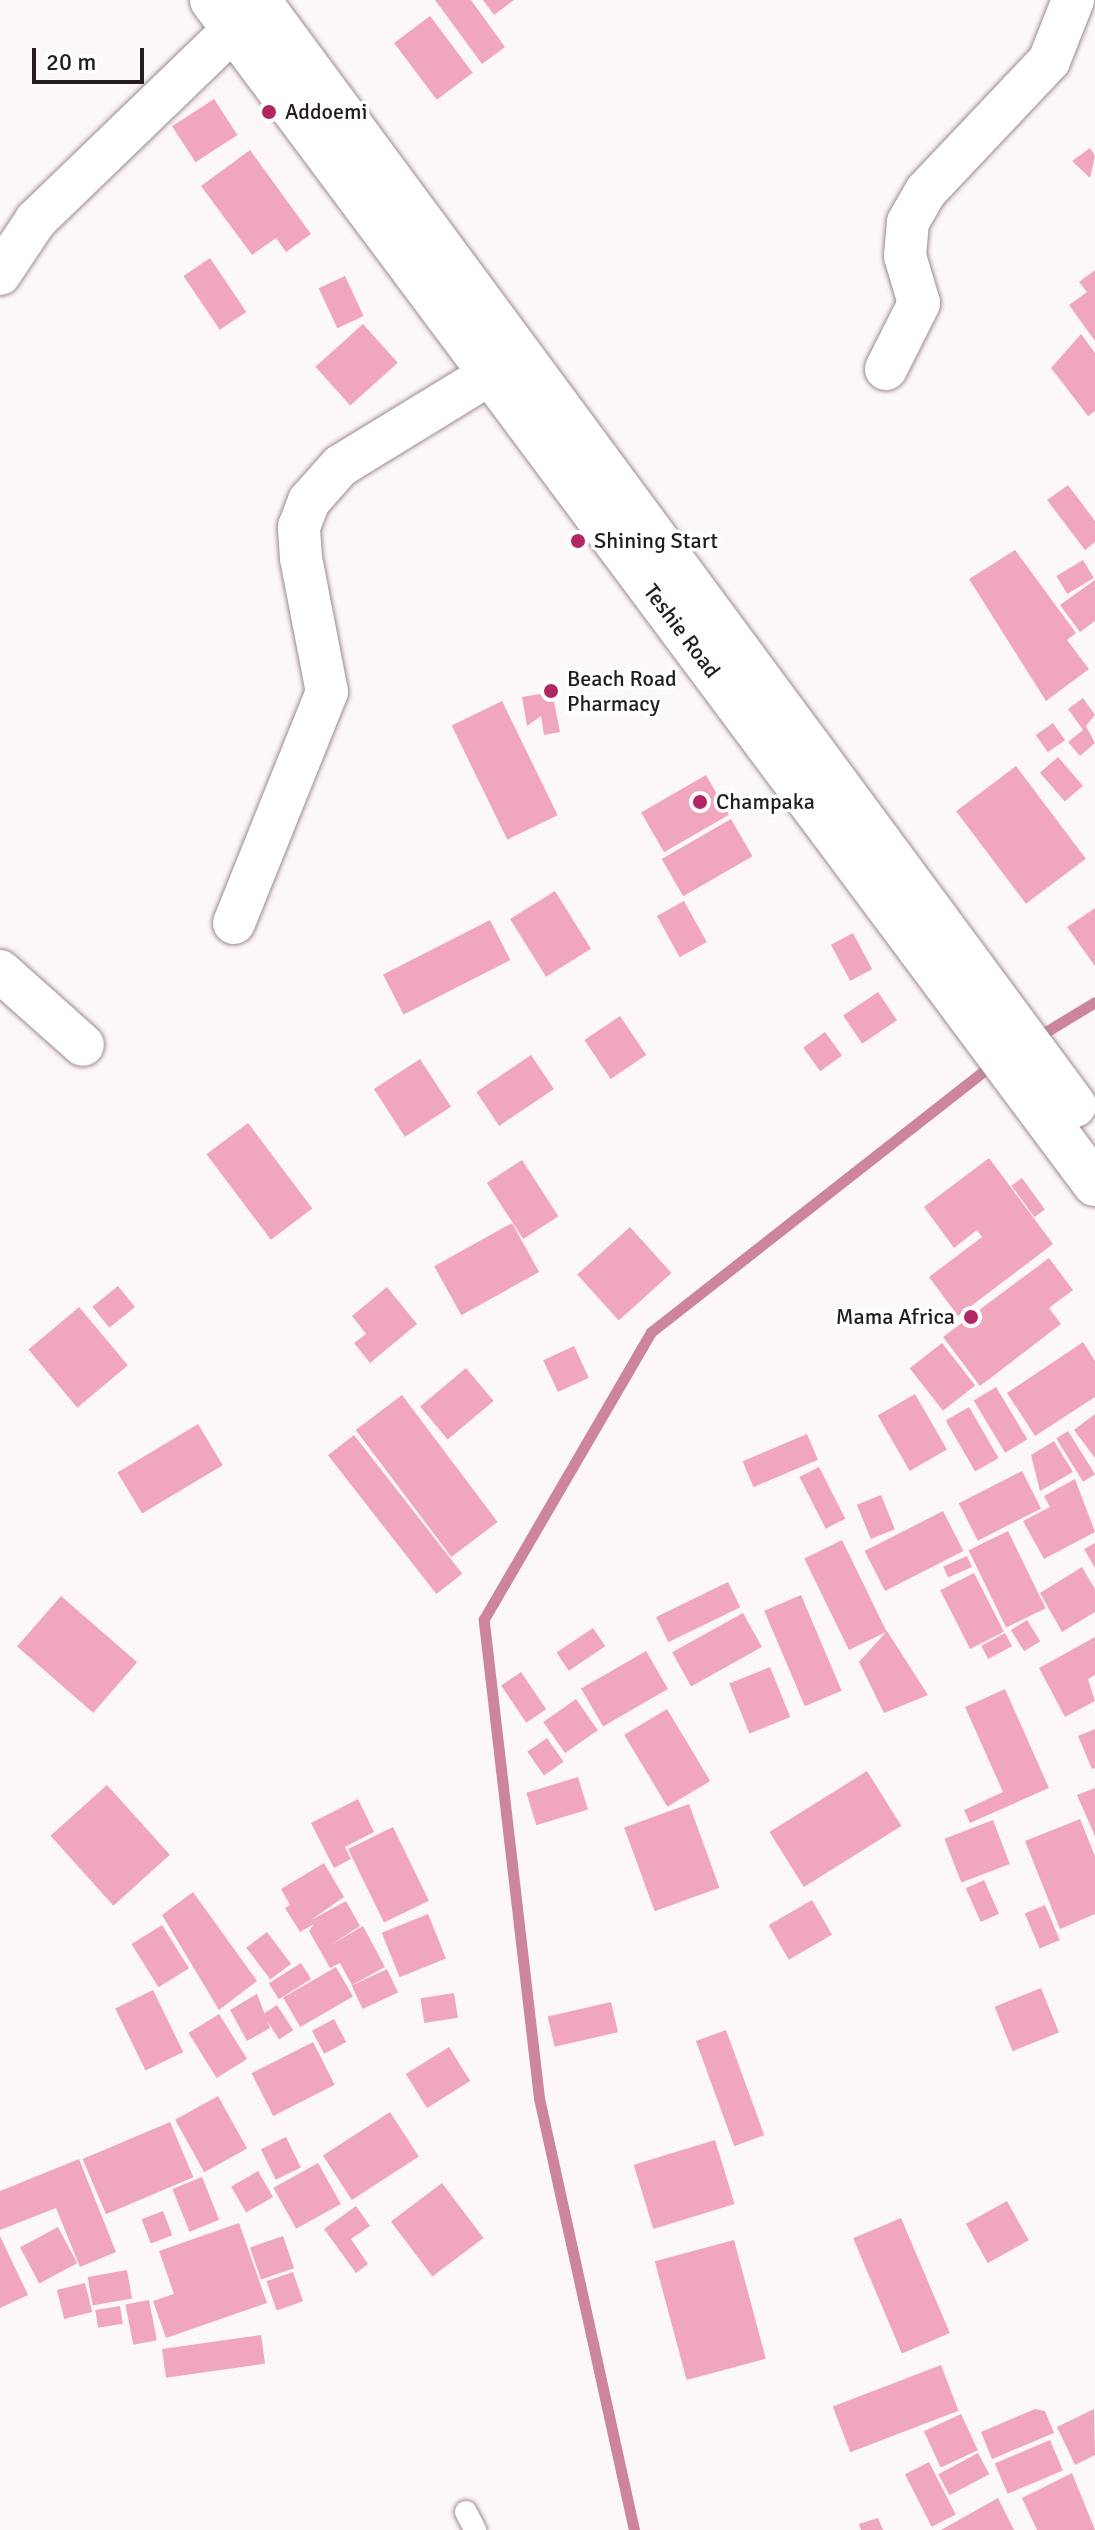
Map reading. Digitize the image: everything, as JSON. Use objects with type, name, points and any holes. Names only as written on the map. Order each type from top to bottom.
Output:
[{"type":"main road","name":"Teshie Road","points":[[235,10],[490,374],[1008,1041]]},
{"type":"main road","name":"Teshie Road","points":[[235,10],[1044,1090],[1095,1184]]},
{"type":"main road","name":"Teshie Road","points":[[1044,1090],[1095,1133]]},
{"type":"street","points":[[886,369],[919,303],[905,256],[908,222],[926,191],[1049,61],[1073,0]]},
{"type":"street","points":[[0,274],[36,220],[235,10]]},
{"type":"street","points":[[234,923],[327,692],[301,558],[299,527],[309,501],[340,466],[490,374]]},
{"type":"street","points":[[0,971],[83,1045]]},
{"type":"building","points":[[435,0],[471,0],[505,47],[482,64]]},
{"type":"building","points":[[483,0],[514,0],[494,15]]},
{"type":"building","points":[[430,16],[473,73],[437,100],[394,43]]},
{"type":"building","points":[[214,99],[237,135],[195,162],[172,126]]},
{"type":"building","points":[[1090,148],[1095,156],[1090,178],[1072,161]]},
{"type":"building","points":[[250,150],[311,234],[286,252],[276,238],[252,255],[201,186]]},
{"type":"building","points":[[210,258],[246,312],[220,330],[183,276]]},
{"type":"building","points":[[1095,270],[1095,341],[1069,305],[1087,292],[1079,282]]},
{"type":"building","points":[[345,276],[364,316],[337,328],[319,288]]},
{"type":"building","points":[[363,324],[398,363],[350,405],[315,367]]},
{"type":"building","points":[[1081,334],[1095,353],[1095,411],[1088,416],[1051,368]]},
{"type":"building","points":[[1068,485],[1095,521],[1095,542],[1085,550],[1047,500]]},
{"type":"building","points":[[1015,550],[1076,633],[1067,640],[1089,669],[1046,701],[969,579]]},
{"type":"building","points":[[1083,560],[1094,578],[1067,594],[1056,576]]},
{"type":"building","points":[[1095,580],[1095,621],[1080,632],[1060,605]]},
{"type":"building","points":[[552,692],[560,732],[544,735],[541,716],[527,726],[522,697]]},
{"type":"building","points":[[1083,698],[1095,715],[1086,726],[1095,743],[1080,756],[1068,742],[1083,730],[1068,709]]},
{"type":"building","points":[[502,701],[558,815],[507,840],[452,726]]},
{"type":"building","points":[[1053,723],[1065,740],[1048,752],[1036,735]]},
{"type":"building","points":[[1058,757],[1083,786],[1065,801],[1040,773]]},
{"type":"building","points":[[1016,766],[1086,859],[1026,904],[956,811]]},
{"type":"building","points":[[706,775],[729,815],[664,852],[641,812]]},
{"type":"building","points":[[731,819],[752,856],[683,896],[662,859]]},
{"type":"building","points":[[555,891],[591,949],[546,977],[510,919]]},
{"type":"building","points":[[684,901],[707,942],[680,957],[657,916]]},
{"type":"building","points":[[1095,908],[1095,966],[1067,927]]},
{"type":"building","points":[[490,920],[510,960],[404,1015],[383,974]]},
{"type":"building","points":[[853,933],[872,969],[850,981],[831,945]]},
{"type":"building","points":[[878,992],[897,1020],[862,1044],[843,1015]]},
{"type":"building","points":[[620,1016],[646,1055],[611,1079],[584,1040]]},
{"type":"building","points":[[825,1032],[842,1055],[820,1071],[803,1048]]},
{"type":"building","points":[[531,1055],[554,1089],[499,1126],[476,1092]]},
{"type":"building","points":[[420,1059],[451,1107],[405,1137],[374,1089]]},
{"type":"building","points":[[248,1123],[312,1208],[271,1240],[206,1154]]},
{"type":"building","points":[[989,1158],[1053,1244],[958,1316],[929,1277],[982,1237],[977,1230],[954,1248],[924,1207]]},
{"type":"building","points":[[522,1160],[558,1216],[523,1239],[487,1183]]},
{"type":"building","points":[[1022,1178],[1045,1210],[1034,1217],[1011,1186]]},
{"type":"building","points":[[512,1223],[539,1272],[461,1315],[434,1266]]},
{"type":"building","points":[[630,1227],[671,1273],[619,1321],[577,1275]]},
{"type":"building","points":[[1049,1258],[1073,1290],[1049,1308],[1061,1324],[980,1386],[943,1337]]},
{"type":"building","points":[[118,1286],[135,1307],[109,1328],[92,1307]]},
{"type":"building","points":[[387,1287],[417,1324],[370,1363],[354,1343],[366,1334],[352,1316]]},
{"type":"building","points":[[79,1307],[128,1365],[77,1408],[28,1349]]},
{"type":"building","points":[[1083,1342],[1095,1361],[1095,1397],[1035,1436],[1007,1393]]},
{"type":"building","points":[[942,1343],[975,1386],[943,1411],[910,1368]]},
{"type":"building","points":[[574,1346],[589,1378],[558,1392],[543,1360]]},
{"type":"building","points":[[466,1368],[494,1401],[448,1440],[420,1407]]},
{"type":"building","points":[[996,1387],[1027,1439],[1005,1453],[974,1400]]},
{"type":"building","points":[[915,1394],[947,1449],[910,1471],[878,1416]]},
{"type":"building","points":[[402,1395],[498,1522],[451,1557],[356,1430]]},
{"type":"building","points":[[969,1407],[998,1458],[975,1472],[946,1420]]},
{"type":"building","points":[[1095,1414],[1095,1458],[1074,1430]]},
{"type":"building","points":[[198,1424],[223,1465],[142,1514],[117,1472]]},
{"type":"building","points":[[1068,1431],[1095,1474],[1083,1482],[1056,1438]]},
{"type":"building","points":[[807,1434],[818,1460],[754,1487],[743,1461]]},
{"type":"building","points":[[354,1435],[462,1574],[436,1594],[328,1455]]},
{"type":"building","points":[[1054,1441],[1073,1472],[1040,1491],[1031,1455]]},
{"type":"building","points":[[819,1467],[845,1519],[826,1529],[799,1477]]},
{"type":"building","points":[[1022,1471],[1041,1508],[978,1541],[959,1503]]},
{"type":"building","points":[[1075,1479],[1095,1532],[1044,1559],[1023,1521],[1050,1507],[1044,1496]]},
{"type":"building","points":[[881,1495],[895,1529],[871,1539],[857,1505]]},
{"type":"building","points":[[943,1511],[963,1551],[885,1591],[865,1551]]},
{"type":"building","points":[[1008,1531],[1046,1608],[1006,1628],[968,1550]]},
{"type":"building","points":[[842,1540],[887,1632],[849,1650],[804,1558]]},
{"type":"building","points":[[1095,1543],[1095,1568],[1084,1549]]},
{"type":"building","points":[[967,1556],[972,1567],[948,1578],[943,1567]]},
{"type":"building","points":[[1082,1567],[1095,1589],[1095,1612],[1062,1632],[1040,1593]]},
{"type":"building","points":[[974,1573],[1004,1632],[970,1649],[940,1590]]},
{"type":"building","points":[[728,1582],[740,1607],[668,1642],[656,1617]]},
{"type":"building","points":[[801,1595],[842,1691],[805,1706],[764,1611]]},
{"type":"building","points":[[61,1596],[137,1662],[93,1713],[17,1647]]},
{"type":"building","points":[[743,1613],[762,1647],[691,1686],[672,1652]]},
{"type":"building","points":[[1027,1620],[1040,1641],[1024,1651],[1011,1630]]},
{"type":"building","points":[[593,1628],[605,1646],[569,1671],[557,1653]]},
{"type":"building","points":[[887,1631],[928,1695],[884,1713],[859,1662]]},
{"type":"building","points":[[1005,1633],[1012,1646],[988,1659],[981,1646]]},
{"type":"building","points":[[1095,1637],[1095,1675],[1088,1679],[1095,1701],[1065,1717],[1039,1668]]},
{"type":"building","points":[[646,1651],[668,1689],[603,1727],[581,1689]]},
{"type":"building","points":[[770,1667],[790,1717],[749,1734],[729,1683]]},
{"type":"building","points":[[521,1672],[546,1709],[526,1723],[501,1685]]},
{"type":"building","points":[[1005,1689],[1049,1788],[970,1823],[964,1810],[1003,1792],[965,1707]]},
{"type":"building","points":[[576,1699],[598,1730],[565,1753],[543,1722]]},
{"type":"building","points":[[667,1709],[710,1781],[667,1807],[624,1735]]},
{"type":"building","points":[[1095,1729],[1095,1768],[1092,1769],[1078,1736]]},
{"type":"building","points":[[547,1738],[564,1762],[544,1776],[527,1752]]},
{"type":"building","points":[[867,1771],[901,1826],[804,1887],[769,1832]]},
{"type":"building","points":[[578,1777],[588,1810],[536,1825],[526,1793]]},
{"type":"building","points":[[107,1785],[170,1855],[113,1906],[51,1836]]},
{"type":"building","points":[[1095,1788],[1095,1836],[1077,1795]]},
{"type":"building","points":[[358,1799],[374,1832],[345,1847],[351,1859],[334,1868],[311,1823]]},
{"type":"building","points":[[689,1804],[719,1888],[655,1911],[624,1828]]},
{"type":"building","points":[[1080,1819],[1095,1856],[1095,1914],[1060,1929],[1025,1841]]},
{"type":"building","points":[[993,1820],[1010,1864],[961,1883],[944,1839]]},
{"type":"building","points":[[393,1827],[429,1901],[384,1923],[348,1849]]},
{"type":"building","points":[[324,1863],[344,1897],[311,1920],[346,1901],[360,1926],[329,1946],[363,1926],[385,1967],[352,1985],[340,1963],[330,1968],[309,1931],[314,1924],[300,1932],[285,1908],[290,1905],[281,1889]]},
{"type":"building","points":[[984,1880],[999,1914],[981,1922],[966,1888]]},
{"type":"building","points":[[193,1892],[257,1981],[219,2010],[162,1915]]},
{"type":"building","points":[[812,1900],[832,1935],[789,1960],[769,1925]]},
{"type":"building","points":[[1045,1905],[1060,1940],[1040,1949],[1025,1914]]},
{"type":"building","points":[[428,1914],[446,1959],[400,1977],[382,1933]]},
{"type":"building","points":[[162,1925],[189,1968],[158,1987],[131,1944]]},
{"type":"building","points":[[267,1932],[291,1964],[270,1980],[246,1948]]},
{"type":"building","points":[[301,1963],[311,1979],[279,1999],[269,1983]]},
{"type":"building","points":[[336,1967],[353,1996],[300,2027],[283,1998]]},
{"type":"building","points":[[387,1969],[398,1993],[363,2009],[352,1985]]},
{"type":"building","points":[[1041,1988],[1059,2033],[1013,2051],[995,2007]]},
{"type":"building","points":[[153,1990],[183,2052],[145,2070],[115,2008]]},
{"type":"building","points":[[454,1993],[458,2018],[424,2023],[420,1998]]},
{"type":"building","points":[[257,1994],[270,2028],[247,2041],[230,2010]]},
{"type":"building","points":[[611,2002],[618,2032],[555,2047],[548,2017]]},
{"type":"building","points":[[277,2005],[293,2030],[279,2039],[263,2014]]},
{"type":"building","points":[[219,2014],[247,2059],[217,2078],[188,2033]]},
{"type":"building","points":[[334,2019],[346,2042],[324,2054],[312,2031]]},
{"type":"building","points":[[726,2030],[764,2135],[734,2146],[696,2041]]},
{"type":"building","points":[[313,2042],[335,2085],[273,2116],[252,2073]]},
{"type":"building","points":[[449,2047],[470,2081],[427,2108],[406,2074]]},
{"type":"building","points":[[218,2096],[247,2148],[204,2172],[175,2120]]},
{"type":"building","points":[[390,2112],[419,2156],[352,2200],[323,2156]]},
{"type":"building","points":[[170,2122],[193,2177],[106,2214],[83,2159]]},
{"type":"building","points":[[286,2137],[301,2168],[276,2180],[261,2149]]},
{"type":"building","points":[[715,2140],[735,2204],[653,2229],[634,2165]]},
{"type":"building","points":[[79,2159],[116,2252],[80,2267],[56,2208],[0,2230],[0,2191]]},
{"type":"building","points":[[318,2163],[341,2204],[296,2229],[273,2188]]},
{"type":"building","points":[[258,2171],[273,2197],[246,2212],[231,2186]]},
{"type":"building","points":[[202,2177],[219,2220],[190,2232],[172,2189]]},
{"type":"building","points":[[442,2183],[484,2238],[432,2277],[391,2222]]},
{"type":"building","points":[[1007,2201],[1029,2240],[988,2263],[966,2224]]},
{"type":"building","points":[[356,2206],[370,2226],[351,2239],[368,2264],[356,2273],[324,2229]]},
{"type":"building","points":[[163,2211],[172,2235],[151,2244],[142,2219]]},
{"type":"building","points":[[901,2218],[950,2333],[902,2353],[853,2238]]},
{"type":"building","points":[[239,2223],[267,2303],[166,2338],[153,2301],[174,2294],[159,2251]]},
{"type":"building","points":[[58,2227],[77,2263],[39,2283],[20,2247]]},
{"type":"building","points":[[0,2236],[28,2295],[0,2308]]},
{"type":"building","points":[[283,2236],[294,2268],[261,2280],[250,2247]]},
{"type":"building","points":[[734,2240],[766,2359],[687,2380],[655,2261]]},
{"type":"building","points":[[127,2270],[132,2299],[93,2306],[88,2277]]},
{"type":"building","points":[[293,2272],[303,2301],[277,2310],[267,2281]]},
{"type":"building","points":[[85,2283],[92,2312],[64,2319],[57,2290]]},
{"type":"building","points":[[149,2300],[157,2340],[133,2345],[125,2305]]},
{"type":"building","points":[[120,2306],[123,2324],[98,2328],[95,2310]]},
{"type":"building","points":[[261,2335],[265,2364],[166,2378],[162,2349]]},
{"type":"building","points":[[941,2365],[959,2411],[850,2452],[833,2407]]},
{"type":"building","points":[[1035,2409],[1045,2411],[1054,2433],[992,2459],[981,2432]]},
{"type":"building","points":[[1094,2409],[1095,2455],[1075,2465],[1057,2427]]},
{"type":"building","points":[[961,2414],[978,2450],[941,2468],[924,2431]]},
{"type":"building","points":[[1050,2440],[1063,2470],[1008,2494],[995,2463]]},
{"type":"building","points":[[978,2453],[989,2474],[950,2495],[938,2474]]},
{"type":"building","points":[[929,2462],[956,2515],[932,2527],[905,2474]]},
{"type":"building","points":[[1072,2473],[1095,2530],[1037,2530],[1022,2498]]},
{"type":"building","points":[[998,2498],[1014,2530],[941,2530]]},
{"type":"building","points":[[878,2518],[883,2530],[861,2530],[859,2524]]},
{"type":"waterway","points":[[1034,1039],[1095,1002]]},
{"type":"waterway","points":[[634,2530],[539,2098],[484,1619],[651,1332],[995,1062]]},
{"type":"place","name":"Addoemi","points":[[269,112]]},
{"type":"place","name":"Shining Start","points":[[578,541]]},
{"type":"place","name":"Beach Road Pharmacy","points":[[551,691]]},
{"type":"place","name":"Champaka","points":[[700,802]]},
{"type":"place","name":"Mama Africa","points":[[971,1317]]}]
